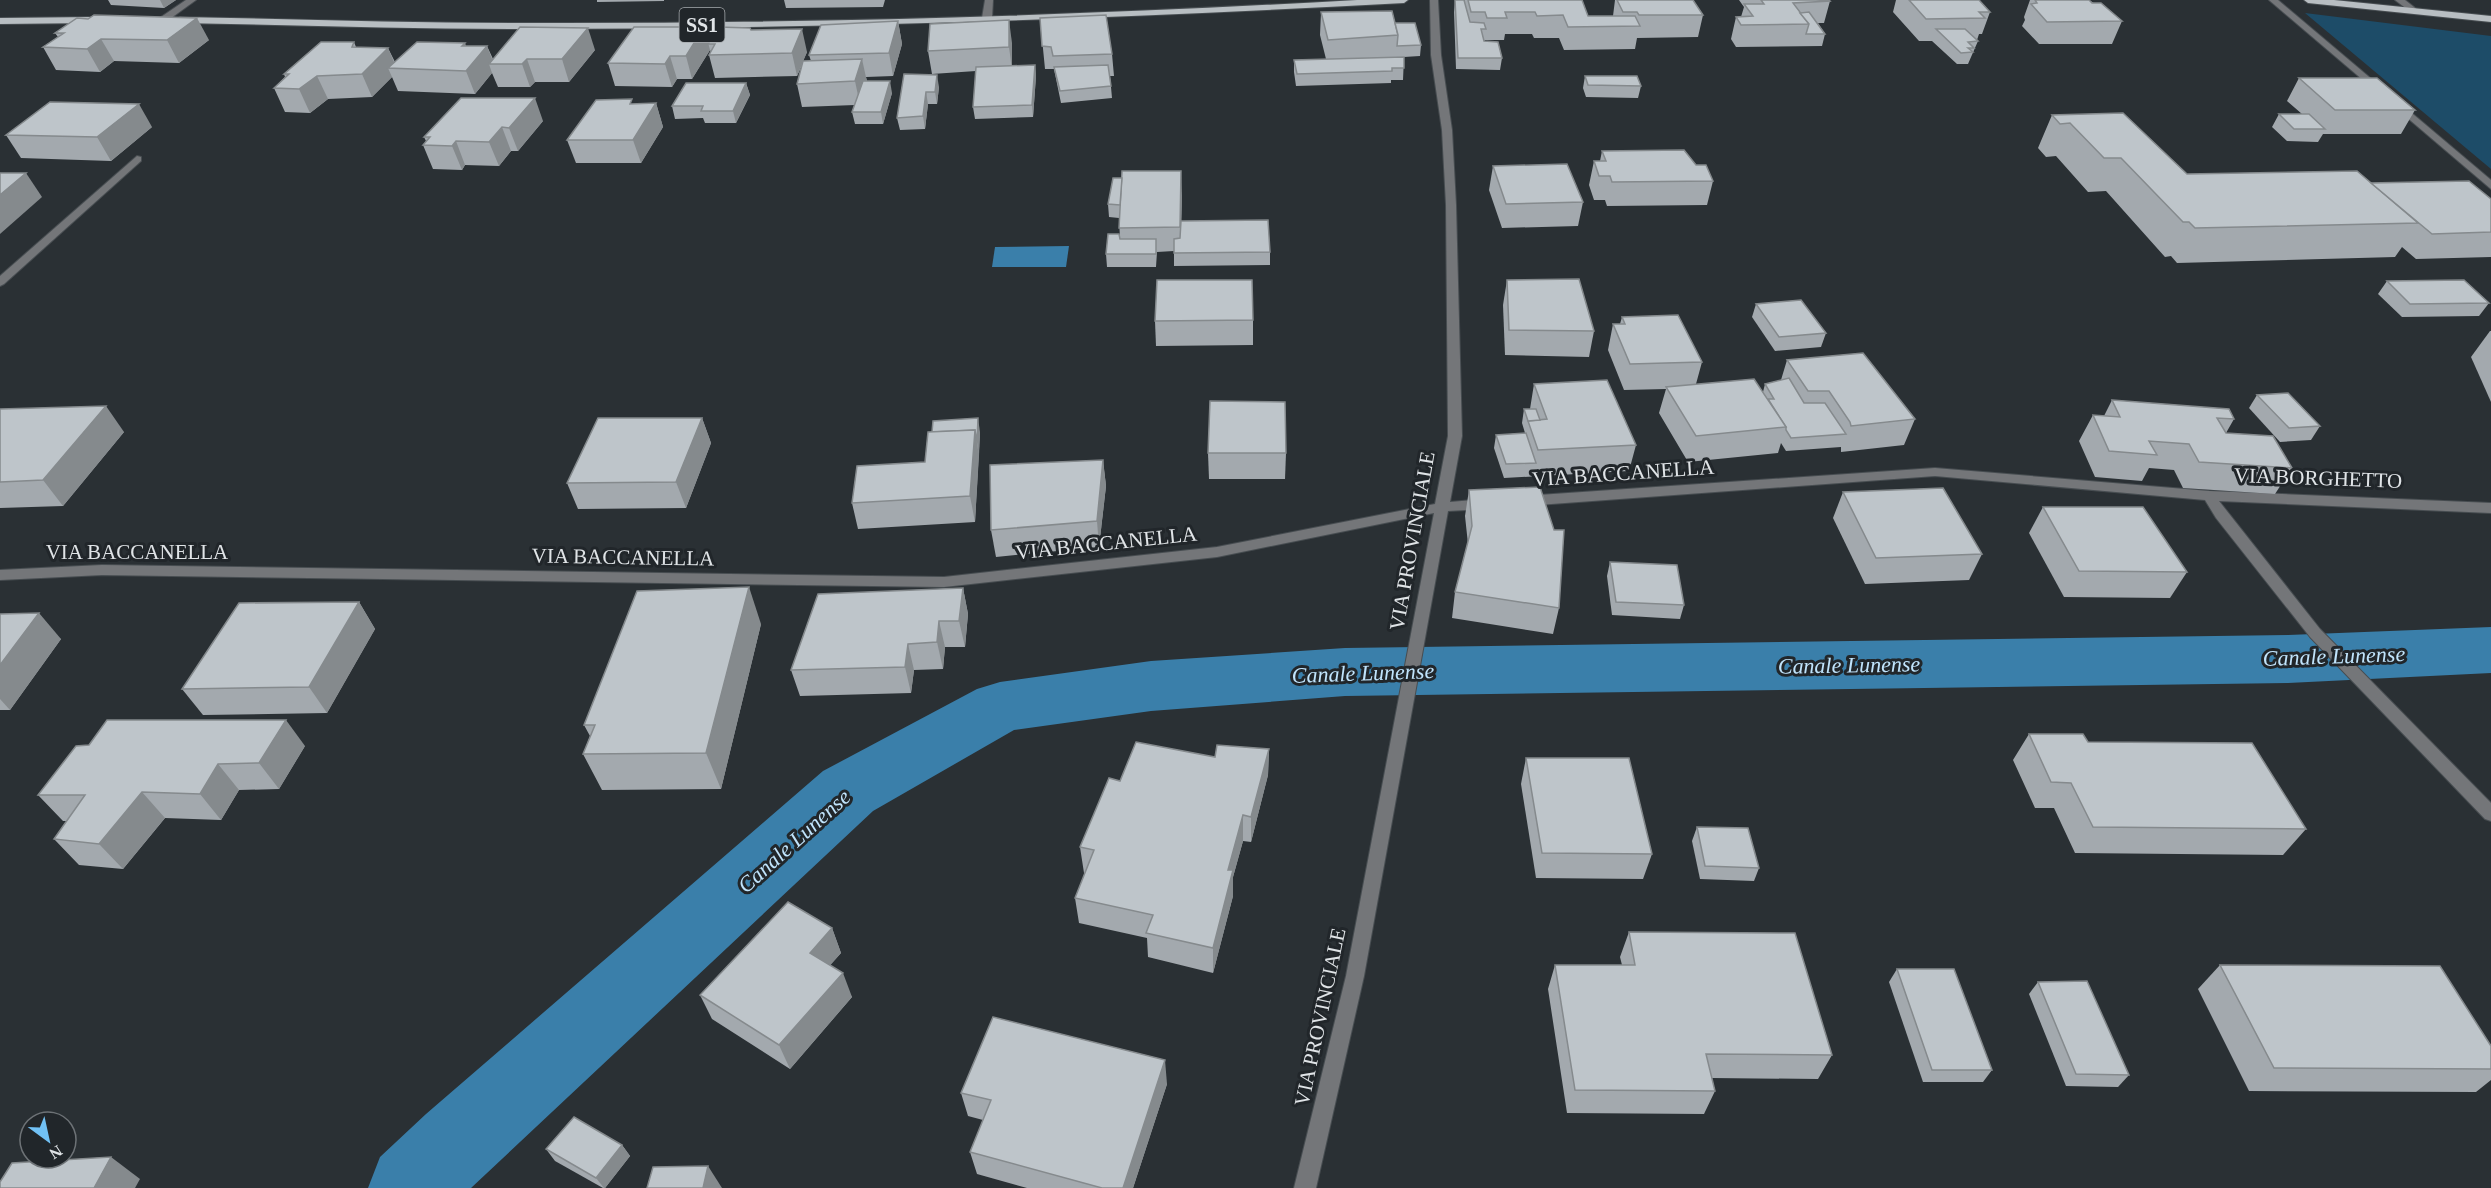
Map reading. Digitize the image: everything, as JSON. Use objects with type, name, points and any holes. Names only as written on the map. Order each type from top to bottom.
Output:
[{"type":"main road","name":"SS1","points":[[152,20],[527,26],[794,24],[1208,11],[1404,0]]},
{"type":"main road","points":[[2308,0],[2491,19]]},
{"type":"main road","points":[[0,21],[105,20]]},
{"type":"street","points":[[164,20],[192,0]]},
{"type":"street","points":[[987,18],[989,0]]},
{"type":"street","name":"VIA PROVINCIALE","points":[[1305,1188],[1354,976],[1455,436],[1447,130],[1436,55],[1434,0]]},
{"type":"street","points":[[2273,0],[2491,186]]},
{"type":"street","points":[[2399,0],[2415,11]]},
{"type":"street","points":[[0,282],[136,159]]},
{"type":"street","name":"VIA BACCANELLA","points":[[0,574],[102,570],[944,582],[1217,552],[1442,507],[1935,472],[2210,496]]},
{"type":"street","name":"VIA BORGHETTO","points":[[2210,496],[2491,508]]},
{"type":"street","name":"VIA BORGHETTO","points":[[2210,496],[2222,515],[2315,633],[2491,814]]},
{"type":"shaded area","points":[[2305,13],[2491,36],[2491,169]]},
{"type":"shaded area","points":[[1069,246],[1066,267],[992,267],[995,247]]},
{"type":"building","points":[[1455,0],[1464,0],[1470,22],[1484,23],[1486,29],[1481,29],[1484,41],[1498,42],[1502,58],[1458,58]]},
{"type":"building","points":[[1468,0],[1582,0],[1588,16],[1635,16],[1640,26],[1568,27],[1563,15],[1537,16],[1535,12],[1505,12],[1507,18],[1487,18],[1485,12],[1471,12]]},
{"type":"building","points":[[1617,0],[1693,0],[1703,15],[1639,15],[1637,12],[1623,12]]},
{"type":"building","points":[[1761,0],[1830,1],[1793,3],[1809,24],[1741,25],[1736,17],[1753,16],[1744,4],[1764,4]]},
{"type":"building","points":[[1909,0],[1979,0],[1990,12],[1979,12],[1985,18],[1926,19]]},
{"type":"building","points":[[2035,0],[2089,0],[2092,3],[2101,3],[2122,21],[2047,22],[2031,4],[2037,3]]},
{"type":"building","points":[[1392,11],[1398,35],[1328,40],[1321,12]]},
{"type":"building","points":[[1809,12],[1825,34],[1806,34],[1809,24],[1800,13]]},
{"type":"building","points":[[94,15],[197,18],[167,40],[101,39],[87,49],[43,47],[64,33],[55,33],[77,18],[88,19]]},
{"type":"building","points":[[1106,15],[1112,54],[1053,56],[1051,47],[1042,46],[1040,18]]},
{"type":"building","points":[[1009,20],[1009,47],[928,51],[930,24]]},
{"type":"building","points":[[898,21],[889,53],[809,55],[821,25]]},
{"type":"building","points":[[1395,23],[1415,23],[1421,45],[1397,46],[1398,35]]},
{"type":"building","points":[[520,27],[588,28],[562,59],[527,59],[522,64],[489,64]]},
{"type":"building","points":[[634,27],[704,27],[686,56],[670,56],[665,64],[608,63]]},
{"type":"building","points":[[718,27],[750,28],[751,30],[802,29],[792,53],[709,55],[715,44],[708,44]]},
{"type":"building","points":[[1936,29],[1965,29],[1978,41],[1968,42],[1974,48],[1968,48],[1973,52],[1961,53]]},
{"type":"building","points":[[321,42],[354,42],[352,47],[388,48],[362,74],[317,76],[299,89],[274,88],[289,74],[284,74]]},
{"type":"building","points":[[417,42],[487,46],[466,71],[388,68]]},
{"type":"building","points":[[1404,57],[1404,68],[1392,68],[1392,71],[1297,74],[1294,60]]},
{"type":"building","points":[[862,59],[855,81],[797,84],[803,61]]},
{"type":"building","points":[[1035,65],[1032,105],[973,107],[976,67]]},
{"type":"building","points":[[1108,65],[1111,86],[1060,91],[1054,67]]},
{"type":"building","points":[[904,74],[937,75],[935,92],[926,92],[923,116],[897,118]]},
{"type":"building","points":[[1585,76],[1637,76],[1641,86],[1588,85]]},
{"type":"building","points":[[2299,78],[2377,78],[2415,110],[2335,110]]},
{"type":"building","points":[[863,81],[890,81],[881,112],[852,112]]},
{"type":"building","points":[[686,83],[746,83],[733,111],[701,111],[703,106],[672,106]]},
{"type":"building","points":[[461,98],[535,98],[509,128],[502,127],[489,142],[456,141],[452,146],[423,145],[430,137],[424,137]]},
{"type":"building","points":[[632,99],[630,104],[656,103],[633,140],[567,140],[596,100]]},
{"type":"building","points":[[50,102],[139,104],[97,137],[6,135]]},
{"type":"building","points":[[2123,113],[2187,174],[2357,171],[2418,223],[2195,228],[2189,222],[2183,222],[2121,158],[2104,158],[2070,123],[2060,124],[2052,115]]},
{"type":"building","points":[[2279,114],[2309,114],[2325,129],[2294,129]]},
{"type":"building","points":[[1684,150],[1696,165],[1706,165],[1713,181],[1612,182],[1610,176],[1599,176],[1594,161],[1606,161],[1602,151]]},
{"type":"building","points":[[1567,164],[1583,202],[1506,204],[1493,166]]},
{"type":"building","points":[[1122,171],[1181,171],[1180,227],[1119,228]]},
{"type":"building","points":[[0,173],[26,173],[0,195]]},
{"type":"building","points":[[1113,178],[1122,178],[1120,205],[1108,204]]},
{"type":"building","points":[[2469,181],[2491,199],[2491,232],[2432,234],[2371,183]]},
{"type":"building","points":[[1268,220],[1270,252],[1174,253],[1174,239],[1180,238],[1181,221]]},
{"type":"building","points":[[1108,234],[1119,234],[1120,239],[1156,239],[1156,254],[1106,254]]},
{"type":"building","points":[[1579,279],[1594,331],[1509,330],[1507,280]]},
{"type":"building","points":[[1157,280],[1252,280],[1253,320],[1155,321]]},
{"type":"building","points":[[2464,280],[2489,303],[2410,304],[2387,281]]},
{"type":"building","points":[[1801,300],[1826,333],[1779,337],[1756,304]]},
{"type":"building","points":[[1678,315],[1702,362],[1630,364],[1613,324],[1625,324],[1622,317]]},
{"type":"building","points":[[1863,353],[1915,419],[1851,426],[1829,391],[1808,391],[1787,360]]},
{"type":"building","points":[[1789,378],[1804,403],[1825,403],[1846,434],[1791,438],[1768,399],[1774,399],[1765,384]]},
{"type":"building","points":[[1754,379],[1786,427],[1696,436],[1666,387]]},
{"type":"building","points":[[1607,380],[1636,445],[1538,450],[1528,421],[1547,419],[1534,384]]},
{"type":"building","points":[[2288,393],[2320,426],[2289,428],[2257,395]]},
{"type":"building","points":[[2112,400],[2229,409],[2234,419],[2217,418],[2226,433],[2273,436],[2292,468],[2199,462],[2189,444],[2149,441],[2157,455],[2109,451],[2093,415],[2120,417]]},
{"type":"building","points":[[1210,401],[1285,402],[1286,453],[1208,453]]},
{"type":"building","points":[[106,406],[43,480],[0,482],[0,409]]},
{"type":"building","points":[[1524,409],[1536,409],[1540,420],[1528,421]]},
{"type":"building","points":[[598,418],[702,418],[676,482],[567,483]]},
{"type":"building","points":[[978,418],[977,442],[975,430],[932,432],[933,421]]},
{"type":"building","points":[[975,430],[970,496],[852,503],[857,466],[925,462],[928,432]]},
{"type":"building","points":[[1526,433],[1536,463],[1506,464],[1496,435]]},
{"type":"building","points":[[1103,460],[1097,521],[991,530],[990,465]]},
{"type":"building","points":[[1540,487],[1554,530],[1564,530],[1559,608],[1455,592],[1472,526],[1469,490]]},
{"type":"building","points":[[1943,488],[1982,554],[1876,558],[1843,492]]},
{"type":"building","points":[[2043,507],[2143,507],[2187,572],[2079,571]]},
{"type":"building","points":[[1610,562],[1677,565],[1684,605],[1616,602]]},
{"type":"building","points":[[749,587],[706,753],[583,754],[595,725],[584,725],[637,591]]},
{"type":"building","points":[[963,588],[959,621],[939,621],[937,642],[908,644],[905,667],[791,670],[818,594]]},
{"type":"building","points":[[359,602],[309,687],[182,689],[239,603]]},
{"type":"building","points":[[39,613],[0,665],[0,614]]},
{"type":"building","points":[[107,720],[286,720],[259,763],[218,764],[200,794],[142,792],[99,844],[54,839],[85,795],[38,795],[76,746],[89,745]]},
{"type":"building","points":[[2029,734],[2083,734],[2088,742],[2252,743],[2306,829],[2093,827],[2071,783],[2051,782]]},
{"type":"building","points":[[1136,742],[1215,757],[1217,745],[1269,749],[1251,817],[1243,815],[1228,870],[1233,870],[1213,948],[1146,933],[1153,915],[1075,898],[1094,850],[1080,847],[1109,778],[1120,781]]},
{"type":"building","points":[[1526,758],[1629,758],[1652,854],[1542,853]]},
{"type":"building","points":[[1697,827],[1748,828],[1759,868],[1705,866]]},
{"type":"building","points":[[788,902],[832,928],[810,953],[843,973],[779,1045],[700,995]]},
{"type":"building","points":[[1629,932],[1795,933],[1832,1055],[1706,1054],[1715,1091],[1575,1090],[1555,965],[1635,965]]},
{"type":"building","points":[[2220,965],[2440,966],[2491,1046],[2491,1069],[2274,1068]]},
{"type":"building","points":[[1897,969],[1954,969],[1992,1070],[1932,1070]]},
{"type":"building","points":[[2087,981],[2129,1075],[2076,1074],[2038,982]]},
{"type":"building","points":[[993,1017],[1165,1060],[1123,1188],[1102,1188],[970,1152],[991,1100],[961,1093]]},
{"type":"building","points":[[574,1117],[622,1145],[596,1178],[546,1149]]},
{"type":"building","points":[[111,1157],[94,1188],[0,1188],[0,1182],[12,1163],[18,1163],[18,1170],[78,1170],[78,1159]]},
{"type":"building","points":[[708,1166],[703,1188],[647,1188],[653,1167]]},
{"type":"waterway","name":"Canale Lunense","points":[[411,1188],[456,1143],[848,791],[1000,707],[1151,686],[1345,672],[2288,659],[2491,650]]}]
